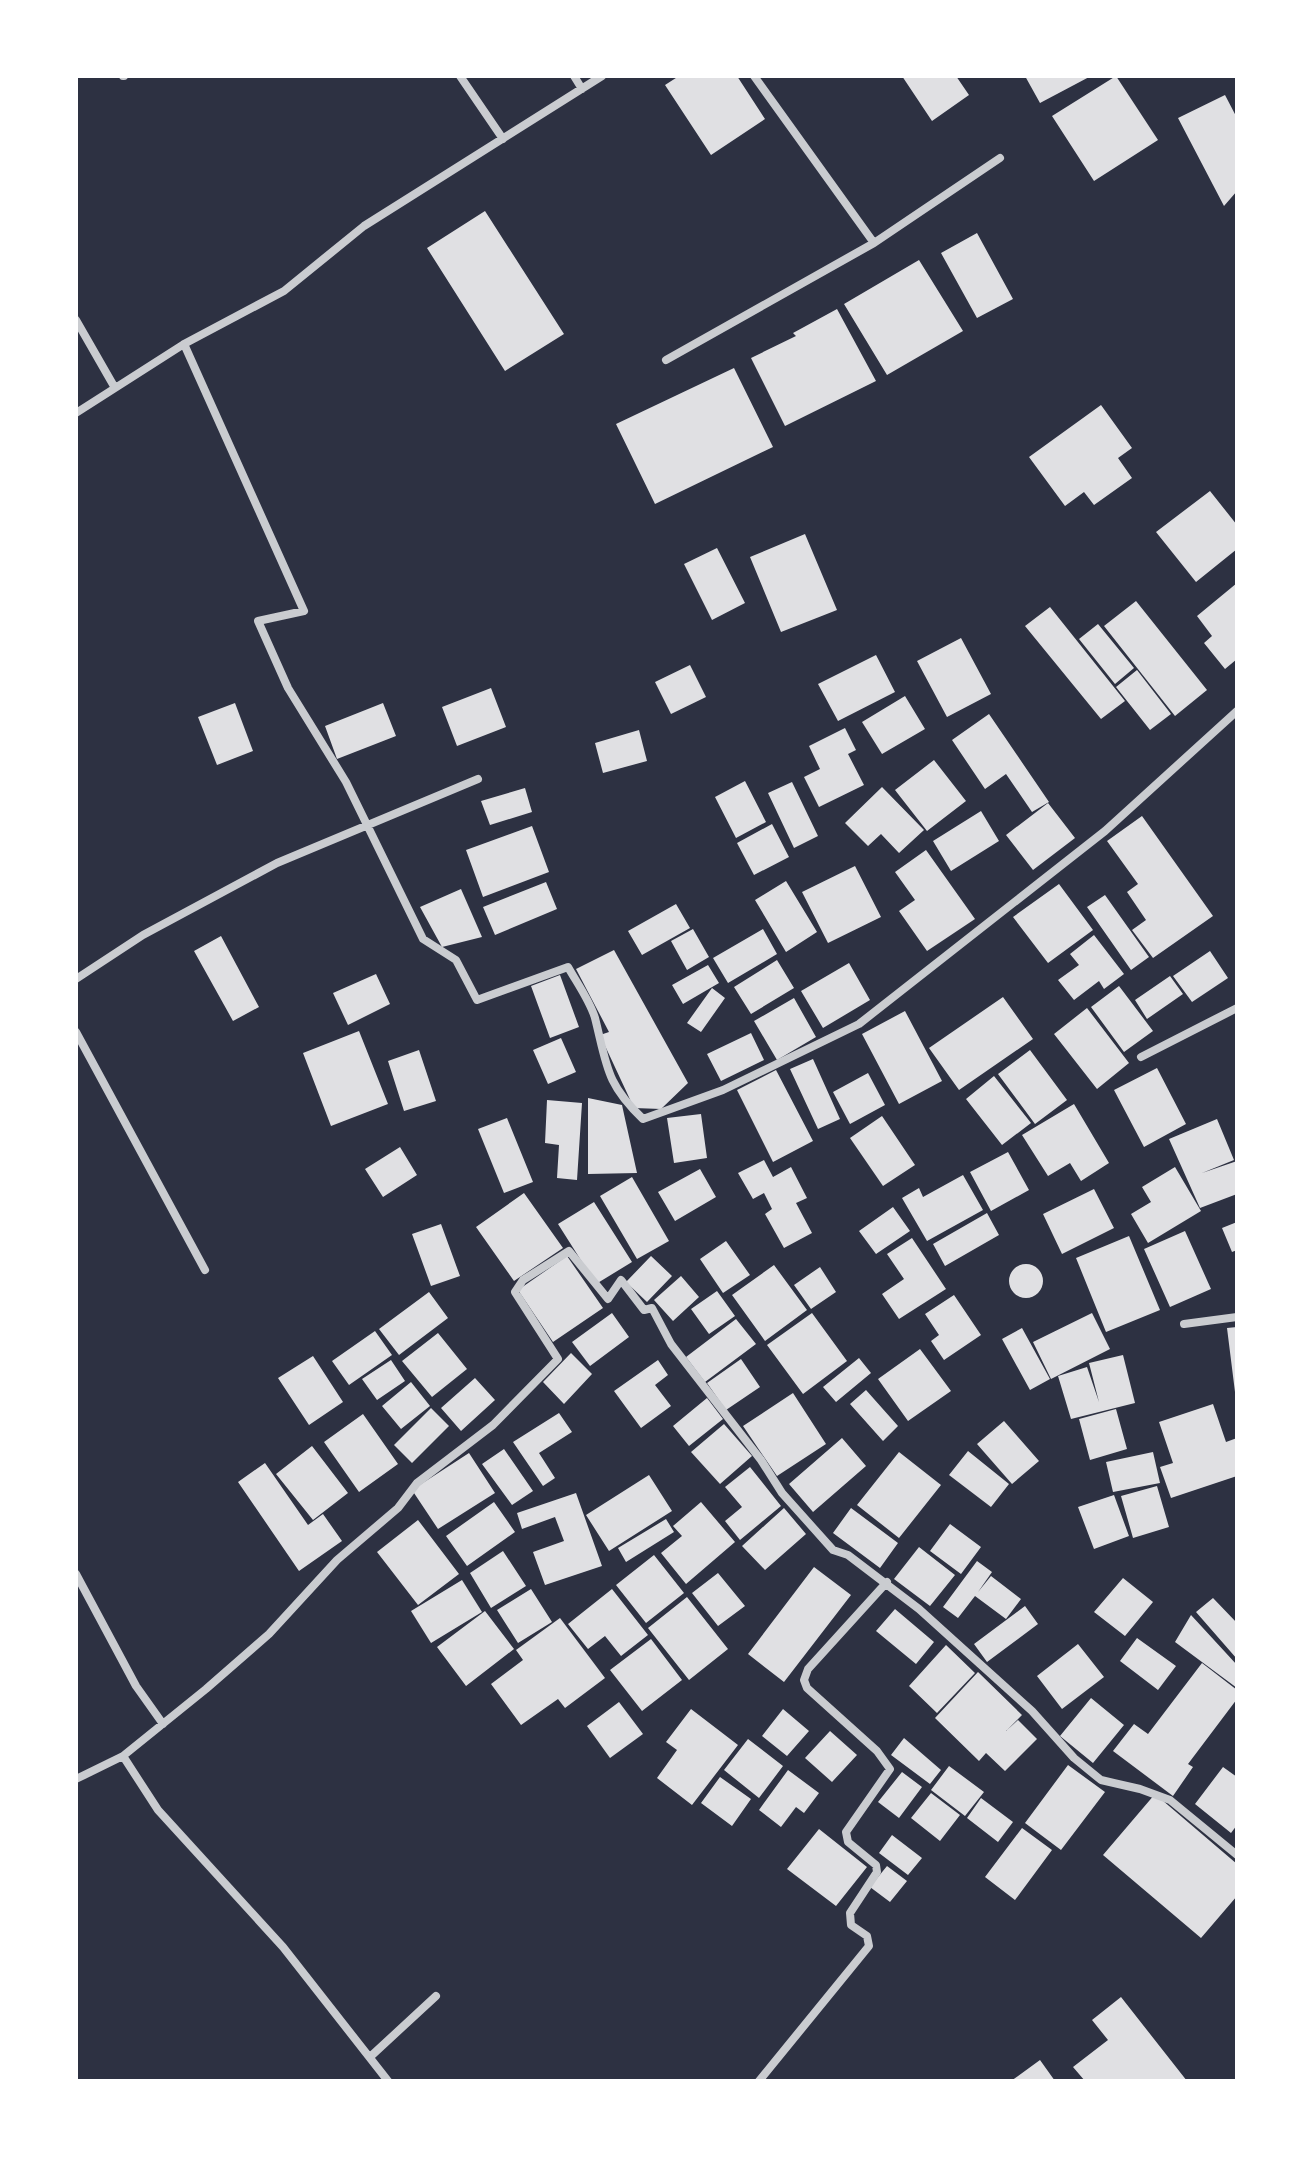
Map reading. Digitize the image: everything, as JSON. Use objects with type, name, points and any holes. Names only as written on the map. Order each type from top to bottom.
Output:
[{"type":"street","points":[[460,76],[503,139]]},
{"type":"street","points":[[574,76],[582,89]]},
{"type":"street","points":[[76,413],[184,344],[284,291],[364,226],[602,76]]},
{"type":"street","points":[[754,76],[874,243]]},
{"type":"street","points":[[666,360],[874,243],[1000,158]]},
{"type":"street","points":[[76,320],[115,388]]},
{"type":"street","points":[[184,344],[304,611],[258,621],[288,688],[346,782],[423,939],[456,960],[477,1000],[568,967],[594,1016],[599,1046],[618,1095],[643,1119],[723,1090],[859,1024],[1105,831],[1237,711]]},
{"type":"street","points":[[76,979],[143,935],[277,863],[366,823],[478,779]]},
{"type":"street","points":[[1141,1057],[1237,1008]]},
{"type":"street","points":[[76,1032],[205,1270]]},
{"type":"street","points":[[76,1779],[123,1756],[269,1634],[337,1560],[398,1508],[417,1483],[493,1425],[558,1359],[515,1292],[523,1280],[569,1251],[608,1299],[621,1280],[644,1310],[652,1308],[671,1344],[761,1460],[782,1493],[833,1550],[848,1555],[887,1582],[1032,1711],[1074,1758],[1101,1780],[1170,1800],[1237,1855]]},
{"type":"street","points":[[1184,1324],[1237,1317]]},
{"type":"street","points":[[76,1574],[136,1686],[163,1724]]},
{"type":"street","points":[[759,2081],[869,1946],[867,1936],[851,1925],[850,1913],[877,1872],[876,1865],[848,1842],[846,1832],[890,1769],[877,1751],[807,1688],[804,1680],[808,1669],[887,1582]]},
{"type":"street","points":[[123,1756],[158,1810],[283,1947],[388,2081]]},
{"type":"street","points":[[370,2057],[436,1996]]},
{"type":"building","points":[[679,76],[737,76],[765,119],[711,155],[665,85]]},
{"type":"building","points":[[902,76],[956,76],[969,95],[932,121]]},
{"type":"building","points":[[1025,76],[1091,76],[1040,103]]},
{"type":"building","points":[[1116,76],[1158,140],[1094,181],[1052,116]]},
{"type":"building","points":[[1225,95],[1237,118],[1237,191],[1224,206],[1178,118]]},
{"type":"building","points":[[485,211],[564,334],[505,371],[427,248]]},
{"type":"building","points":[[977,233],[1013,299],[977,318],[941,253]]},
{"type":"building","points":[[919,260],[963,331],[887,375],[844,304]]},
{"type":"building","points":[[837,309],[876,381],[785,426],[751,358],[796,336],[793,333]]},
{"type":"building","points":[[734,368],[773,447],[655,504],[616,424]]},
{"type":"building","points":[[1101,405],[1132,448],[1118,458],[1132,478],[1094,505],[1084,492],[1065,506],[1029,457]]},
{"type":"building","points":[[1210,491],[1237,525],[1237,549],[1196,582],[1156,532]]},
{"type":"building","points":[[805,534],[837,610],[781,632],[750,557]]},
{"type":"building","points":[[717,548],[745,603],[712,620],[684,564]]},
{"type":"building","points":[[1237,583],[1237,659],[1225,669],[1204,643],[1212,636],[1197,616]]},
{"type":"building","points":[[1136,601],[1207,690],[1175,716],[1104,626]]},
{"type":"building","points":[[1050,607],[1125,701],[1101,719],[1025,626]]},
{"type":"building","points":[[1098,624],[1134,668],[1115,684],[1079,639]]},
{"type":"building","points":[[961,638],[991,694],[947,717],[917,661]]},
{"type":"building","points":[[876,655],[895,692],[838,721],[818,684]]},
{"type":"building","points":[[690,665],[706,697],[671,714],[655,682]]},
{"type":"building","points":[[1137,670],[1171,714],[1150,730],[1116,687]]},
{"type":"building","points":[[491,688],[506,727],[457,746],[442,707]]},
{"type":"building","points":[[905,696],[925,729],[882,754],[862,722]]},
{"type":"building","points":[[235,703],[253,751],[217,765],[198,717]]},
{"type":"building","points":[[383,703],[396,736],[337,759],[325,726]]},
{"type":"building","points":[[989,714],[1049,802],[1032,812],[1006,774],[985,789],[952,740]]},
{"type":"building","points":[[845,728],[856,750],[848,754],[864,785],[819,807],[804,777],[820,769],[809,746]]},
{"type":"building","points":[[639,730],[647,761],[603,773],[595,743]]},
{"type":"building","points":[[934,760],[966,801],[927,831],[895,790]]},
{"type":"building","points":[[745,781],[766,822],[736,838],[715,797]]},
{"type":"building","points":[[792,782],[818,836],[794,848],[768,793]]},
{"type":"building","points":[[882,787],[924,830],[899,853],[881,834],[868,846],[845,823]]},
{"type":"building","points":[[525,788],[532,812],[490,825],[481,801]]},
{"type":"building","points":[[1048,803],[1075,838],[1033,870],[1006,835]]},
{"type":"building","points":[[981,811],[999,841],[951,871],[933,841]]},
{"type":"building","points":[[1142,816],[1213,916],[1153,958],[1132,930],[1146,920],[1127,892],[1138,884],[1107,841]]},
{"type":"building","points":[[772,824],[789,857],[754,875],[737,843]]},
{"type":"building","points":[[532,826],[549,872],[483,897],[466,850]]},
{"type":"building","points":[[926,850],[975,919],[927,951],[899,911],[915,900],[895,872]]},
{"type":"building","points":[[855,866],[881,917],[828,943],[802,892]]},
{"type":"building","points":[[786,881],[817,932],[786,952],[755,900]]},
{"type":"building","points":[[546,882],[557,909],[495,935],[483,907]]},
{"type":"building","points":[[1059,884],[1093,930],[1048,963],[1013,917]]},
{"type":"building","points":[[461,889],[482,937],[442,947],[420,907]]},
{"type":"building","points":[[1105,895],[1149,957],[1131,970],[1087,907]]},
{"type":"building","points":[[676,904],[690,928],[642,955],[628,931]]},
{"type":"building","points":[[693,929],[709,957],[687,970],[671,941]]},
{"type":"building","points":[[763,929],[777,954],[728,983],[713,958]]},
{"type":"building","points":[[1094,935],[1124,974],[1104,989],[1099,981],[1074,1000],[1058,980],[1079,965],[1070,954]]},
{"type":"building","points":[[221,936],[259,1007],[233,1021],[194,951]]},
{"type":"building","points":[[614,950],[688,1083],[661,1109],[634,1108],[600,1035],[609,1032],[576,969]]},
{"type":"building","points":[[1210,951],[1228,978],[1192,1002],[1173,976]]},
{"type":"building","points":[[777,960],[794,988],[751,1014],[734,987]]},
{"type":"building","points":[[849,963],[870,1000],[823,1028],[801,991]]},
{"type":"building","points":[[708,965],[719,983],[683,1004],[672,985]]},
{"type":"building","points":[[376,974],[390,1004],[348,1025],[333,993]]},
{"type":"building","points":[[560,975],[579,1027],[550,1038],[531,986]]},
{"type":"building","points":[[1170,976],[1183,994],[1147,1019],[1135,1000]]},
{"type":"building","points":[[1119,986],[1153,1031],[1124,1052],[1091,1007]]},
{"type":"building","points":[[712,988],[725,998],[701,1032],[687,1023]]},
{"type":"building","points":[[1003,997],[1033,1039],[959,1090],[929,1048]]},
{"type":"building","points":[[794,998],[816,1037],[777,1060],[754,1021]]},
{"type":"building","points":[[1087,1008],[1129,1063],[1097,1089],[1054,1034]]},
{"type":"building","points":[[905,1011],[942,1081],[899,1104],[862,1034]]},
{"type":"building","points":[[359,1031],[388,1104],[331,1126],[303,1053]]},
{"type":"building","points":[[751,1033],[764,1060],[721,1081],[707,1054]]},
{"type":"building","points":[[561,1038],[576,1072],[548,1084],[533,1050]]},
{"type":"building","points":[[419,1050],[436,1101],[404,1111],[388,1061]]},
{"type":"building","points":[[1030,1050],[1067,1100],[1035,1124],[998,1074]]},
{"type":"building","points":[[813,1059],[840,1119],[818,1129],[790,1069]]},
{"type":"building","points":[[1157,1068],[1186,1124],[1144,1147],[1114,1090]]},
{"type":"building","points":[[776,1070],[813,1141],[773,1162],[737,1090]]},
{"type":"building","points":[[868,1073],[885,1105],[850,1124],[833,1092]]},
{"type":"building","points":[[994,1076],[1031,1123],[1002,1145],[966,1099]]},
{"type":"building","points":[[588,1098],[622,1105],[637,1173],[588,1174]]},
{"type":"building","points":[[547,1100],[582,1103],[577,1180],[557,1178],[559,1145],[545,1143]]},
{"type":"building","points":[[1074,1104],[1109,1163],[1081,1181],[1070,1163],[1048,1176],[1022,1135]]},
{"type":"building","points":[[701,1114],[707,1158],[674,1163],[667,1118]]},
{"type":"building","points":[[882,1116],[915,1165],[883,1186],[850,1138]]},
{"type":"building","points":[[507,1118],[533,1182],[504,1193],[478,1129]]},
{"type":"building","points":[[1217,1119],[1234,1160],[1202,1173],[1237,1161],[1237,1194],[1200,1208],[1169,1139]]},
{"type":"building","points":[[400,1147],[417,1175],[383,1197],[365,1169]]},
{"type":"building","points":[[1008,1152],[1029,1190],[991,1211],[970,1172]]},
{"type":"building","points":[[764,1160],[773,1177],[791,1167],[807,1198],[796,1203],[812,1233],[784,1248],[765,1214],[772,1209],[764,1193],[753,1199],[738,1173]]},
{"type":"building","points":[[1175,1167],[1201,1211],[1148,1243],[1131,1214],[1151,1202],[1142,1187]]},
{"type":"building","points":[[700,1169],[716,1197],[675,1221],[658,1192]]},
{"type":"building","points":[[963,1175],[983,1210],[927,1241],[902,1198],[919,1188],[923,1197]]},
{"type":"building","points":[[632,1177],[669,1241],[637,1259],[600,1196]]},
{"type":"building","points":[[1094,1189],[1114,1228],[1062,1254],[1043,1214]]},
{"type":"building","points":[[524,1193],[563,1248],[514,1281],[476,1227]]},
{"type":"building","points":[[594,1202],[632,1262],[596,1284],[558,1224]]},
{"type":"building","points":[[893,1207],[910,1231],[876,1254],[859,1231]]},
{"type":"building","points":[[987,1213],[999,1235],[945,1266],[933,1244]]},
{"type":"building","points":[[1237,1222],[1237,1250],[1232,1252],[1222,1228]]},
{"type":"building","points":[[441,1224],[460,1276],[431,1286],[412,1234]]},
{"type":"building","points":[[1185,1231],[1211,1289],[1170,1307],[1144,1249]]},
{"type":"building","points":[[1129,1236],[1160,1310],[1106,1332],[1076,1258]]},
{"type":"building","points":[[912,1238],[946,1289],[899,1319],[882,1294],[904,1279],[887,1254]]},
{"type":"building","points":[[726,1241],[750,1275],[723,1293],[700,1259]]},
{"type":"building","points":[[567,1256],[603,1308],[553,1342],[518,1290]]},
{"type":"building","points":[[651,1256],[672,1276],[647,1302],[626,1282]]},
{"type":"building","points":[[1026,1264],[1038,1269],[1043,1281],[1038,1293],[1026,1298],[1014,1293],[1009,1281],[1014,1269]]},
{"type":"building","points":[[774,1265],[807,1310],[765,1341],[732,1295]]},
{"type":"building","points":[[820,1267],[836,1292],[811,1309],[794,1285]]},
{"type":"building","points":[[681,1276],[699,1297],[673,1321],[654,1300]]},
{"type":"building","points":[[717,1291],[735,1316],[709,1334],[691,1309]]},
{"type":"building","points":[[429,1292],[448,1318],[399,1355],[379,1329]]},
{"type":"building","points":[[954,1295],[981,1335],[944,1360],[931,1341],[939,1335],[925,1314]]},
{"type":"building","points":[[612,1313],[629,1337],[590,1366],[572,1342]]},
{"type":"building","points":[[812,1313],[847,1361],[803,1394],[767,1345]]},
{"type":"building","points":[[1092,1313],[1110,1349],[1051,1379],[1033,1342]]},
{"type":"building","points":[[736,1319],[756,1344],[705,1382],[686,1357]]},
{"type":"building","points":[[1237,1327],[1237,1392],[1235,1392],[1227,1328]]},
{"type":"building","points":[[1022,1328],[1050,1379],[1030,1390],[1002,1339]]},
{"type":"building","points":[[375,1331],[392,1355],[349,1385],[332,1361]]},
{"type":"building","points":[[438,1333],[467,1369],[432,1397],[402,1361]]},
{"type":"building","points":[[920,1349],[951,1391],[908,1421],[878,1379]]},
{"type":"building","points":[[571,1353],[592,1374],[564,1404],[543,1382]]},
{"type":"building","points":[[1123,1355],[1135,1403],[1071,1419],[1058,1376],[1087,1367],[1099,1402],[1089,1363]]},
{"type":"building","points":[[313,1356],[343,1402],[309,1425],[278,1378]]},
{"type":"building","points":[[859,1358],[871,1373],[836,1402],[823,1387]]},
{"type":"building","points":[[741,1359],[760,1387],[726,1410],[707,1383]]},
{"type":"building","points":[[391,1360],[405,1381],[377,1400],[362,1379]]},
{"type":"building","points":[[658,1360],[668,1375],[655,1385],[671,1406],[641,1428],[614,1391]]},
{"type":"building","points":[[475,1378],[495,1400],[461,1431],[441,1408]]},
{"type":"building","points":[[411,1382],[430,1406],[401,1429],[382,1406]]},
{"type":"building","points":[[866,1390],[898,1426],[883,1441],[850,1404]]},
{"type":"building","points":[[793,1393],[826,1444],[777,1476],[743,1426]]},
{"type":"building","points":[[707,1398],[723,1419],[689,1446],[673,1426]]},
{"type":"building","points":[[1213,1404],[1226,1442],[1237,1438],[1237,1476],[1171,1498],[1160,1467],[1173,1463],[1159,1422]]},
{"type":"building","points":[[431,1408],[449,1426],[412,1463],[394,1445]]},
{"type":"building","points":[[1116,1409],[1127,1449],[1090,1460],[1079,1419]]},
{"type":"building","points":[[559,1413],[572,1432],[539,1453],[555,1478],[543,1486],[513,1442]]},
{"type":"building","points":[[363,1414],[398,1464],[359,1492],[324,1442]]},
{"type":"building","points":[[1004,1421],[1039,1461],[1012,1484],[977,1444]]},
{"type":"building","points":[[724,1424],[752,1456],[720,1484],[691,1452]]},
{"type":"building","points":[[842,1438],[866,1466],[813,1512],[789,1484]]},
{"type":"building","points":[[312,1446],[348,1493],[313,1520],[276,1474]]},
{"type":"building","points":[[504,1449],[533,1491],[512,1505],[482,1464]]},
{"type":"building","points":[[968,1451],[1009,1484],[991,1507],[949,1475]]},
{"type":"building","points":[[899,1452],[941,1485],[899,1538],[857,1505]]},
{"type":"building","points":[[1153,1452],[1160,1483],[1113,1492],[1106,1462]]},
{"type":"building","points":[[469,1453],[495,1493],[438,1529],[412,1490]]},
{"type":"building","points":[[265,1463],[308,1525],[323,1514],[342,1541],[299,1571],[238,1482]]},
{"type":"building","points":[[750,1467],[781,1506],[740,1540],[725,1521],[742,1507],[725,1487]]},
{"type":"building","points":[[649,1475],[672,1511],[609,1551],[586,1515]]},
{"type":"building","points":[[1157,1486],[1169,1527],[1133,1538],[1121,1496]]},
{"type":"building","points":[[576,1493],[602,1566],[545,1585],[533,1552],[564,1541],[555,1517],[522,1529],[517,1513]]},
{"type":"building","points":[[1114,1495],[1129,1536],[1094,1549],[1078,1507]]},
{"type":"building","points":[[494,1502],[515,1532],[467,1566],[446,1536]]},
{"type":"building","points":[[701,1502],[735,1542],[686,1584],[661,1553],[682,1536],[673,1526]]},
{"type":"building","points":[[784,1508],[806,1534],[765,1570],[742,1546]]},
{"type":"building","points":[[851,1508],[898,1543],[880,1568],[833,1533]]},
{"type":"building","points":[[666,1519],[674,1532],[626,1562],[618,1548]]},
{"type":"building","points":[[418,1520],[459,1574],[418,1605],[377,1552]]},
{"type":"building","points":[[950,1524],[981,1547],[961,1574],[930,1551]]},
{"type":"building","points":[[919,1547],[955,1575],[930,1606],[894,1579]]},
{"type":"building","points":[[503,1551],[526,1586],[491,1608],[470,1573]]},
{"type":"building","points":[[654,1555],[684,1593],[646,1623],[616,1585]]},
{"type":"building","points":[[977,1561],[992,1572],[978,1592],[991,1576],[1021,1599],[1006,1619],[975,1596],[958,1618],[943,1607]]},
{"type":"building","points":[[814,1567],[851,1595],[784,1682],[748,1654]]},
{"type":"building","points":[[718,1573],[745,1606],[718,1626],[692,1593]]},
{"type":"building","points":[[1123,1578],[1153,1602],[1125,1636],[1094,1612]]},
{"type":"building","points":[[462,1580],[482,1612],[431,1643],[411,1611]]},
{"type":"building","points":[[531,1589],[552,1622],[518,1643],[497,1610]]},
{"type":"building","points":[[612,1589],[648,1635],[621,1656],[605,1636],[588,1649],[568,1624]]},
{"type":"building","points":[[687,1597],[728,1649],[689,1680],[648,1628]]},
{"type":"building","points":[[1213,1598],[1237,1623],[1237,1659],[1196,1612]]},
{"type":"building","points":[[1025,1606],[1038,1624],[987,1662],[974,1644]]},
{"type":"building","points":[[895,1609],[934,1642],[916,1664],[876,1631]]},
{"type":"building","points":[[485,1611],[514,1649],[466,1686],[437,1647]]},
{"type":"building","points":[[1191,1615],[1237,1665],[1237,1688],[1175,1642]]},
{"type":"building","points":[[560,1618],[605,1678],[565,1708],[558,1699],[521,1725],[491,1684],[523,1660],[516,1650]]},
{"type":"building","points":[[1137,1638],[1176,1666],[1158,1690],[1120,1661]]},
{"type":"building","points":[[651,1639],[682,1680],[642,1711],[610,1670]]},
{"type":"building","points":[[1078,1644],[1104,1677],[1062,1709],[1037,1676]]},
{"type":"building","points":[[946,1645],[975,1673],[937,1713],[909,1686]]},
{"type":"building","points":[[1202,1663],[1237,1690],[1237,1699],[1188,1764],[1193,1767],[1173,1796],[1113,1751],[1134,1724],[1148,1734]]},
{"type":"building","points":[[978,1672],[1022,1715],[1006,1731],[1018,1720],[1037,1739],[1005,1771],[986,1753],[979,1761],[935,1718]]},
{"type":"building","points":[[1091,1698],[1124,1725],[1093,1763],[1060,1736]]},
{"type":"building","points":[[619,1702],[643,1734],[610,1758],[587,1726]]},
{"type":"building","points":[[691,1709],[738,1745],[692,1805],[657,1778],[677,1750],[666,1742]]},
{"type":"building","points":[[783,1709],[809,1731],[787,1756],[762,1736]]},
{"type":"building","points":[[830,1731],[857,1755],[832,1782],[805,1758]]},
{"type":"building","points":[[904,1738],[941,1770],[930,1784],[891,1755]]},
{"type":"building","points":[[748,1739],[783,1766],[759,1798],[724,1770]]},
{"type":"building","points":[[1068,1765],[1105,1792],[1061,1850],[1025,1823]]},
{"type":"building","points":[[949,1766],[984,1792],[965,1816],[931,1790]]},
{"type":"building","points":[[1223,1767],[1237,1777],[1237,1825],[1231,1833],[1195,1804]]},
{"type":"building","points":[[788,1770],[819,1793],[804,1813],[796,1807],[781,1827],[759,1810]]},
{"type":"building","points":[[902,1772],[922,1787],[899,1818],[878,1802]]},
{"type":"building","points":[[720,1777],[751,1799],[732,1826],[701,1803]]},
{"type":"building","points":[[931,1793],[960,1815],[940,1841],[911,1818]]},
{"type":"building","points":[[1155,1794],[1237,1864],[1237,1896],[1201,1938],[1103,1855]]},
{"type":"building","points":[[981,1798],[1013,1822],[998,1842],[967,1818]]},
{"type":"building","points":[[1022,1828],[1052,1850],[1015,1900],[985,1877]]},
{"type":"building","points":[[819,1829],[867,1867],[836,1906],[787,1869]]},
{"type":"building","points":[[892,1835],[922,1858],[908,1875],[879,1853]]},
{"type":"building","points":[[887,1866],[907,1881],[890,1902],[870,1887]]},
{"type":"building","points":[[1121,1997],[1187,2081],[1085,2081],[1073,2067],[1108,2040],[1092,2020]]},
{"type":"building","points":[[1040,2060],[1055,2081],[1011,2081]]}]
